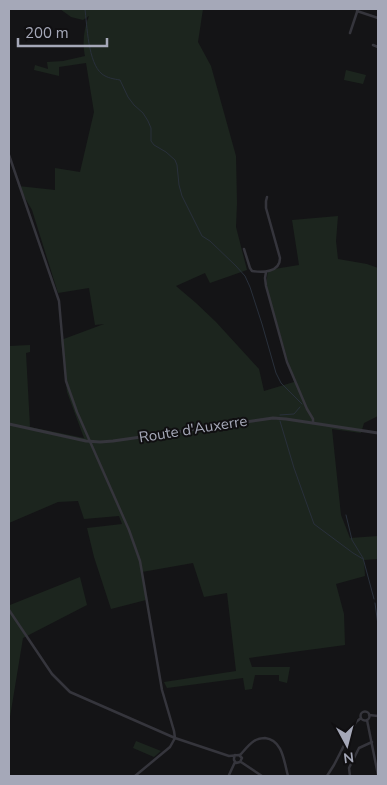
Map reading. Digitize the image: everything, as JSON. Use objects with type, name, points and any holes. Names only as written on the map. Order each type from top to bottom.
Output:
[{"type":"street","points":[[350,33],[358,10],[378,18]]},
{"type":"street","points":[[373,45],[378,47]]},
{"type":"street","points":[[9,155],[59,301],[66,381],[77,412],[129,530],[143,571],[162,690],[175,738],[170,747],[135,776]]},
{"type":"street","points":[[244,249],[252,271],[266,272],[280,264],[266,208],[267,197]]},
{"type":"street","points":[[266,272],[266,286],[287,362],[313,423]]},
{"type":"street","name":"Route d'Auxerre","points":[[9,424],[91,441],[113,441],[268,418],[280,418],[378,433]]},
{"type":"street","points":[[9,610],[52,674],[70,692],[175,738],[229,756],[234,761],[241,762],[262,776]]},
{"type":"street","points":[[327,776],[356,722],[361,718],[361,714],[367,712],[369,715],[378,716]]},
{"type":"street","points":[[369,715],[367,720],[378,775]]},
{"type":"street","points":[[361,718],[367,720]]},
{"type":"street","points":[[229,756],[240,755],[255,740],[261,738],[270,739],[279,746],[288,776]]},
{"type":"street","points":[[350,776],[349,768],[359,748],[372,742]]},
{"type":"street","points":[[229,775],[235,755]]},
{"type":"street","points":[[240,755],[242,758],[241,762]]},
{"type":"shaded area","points":[[60,9],[203,9],[198,42],[211,66],[236,156],[236,227],[247,270],[210,283],[205,273],[176,286],[216,322],[259,369],[264,391],[294,382],[266,285],[268,270],[299,265],[292,220],[338,216],[336,241],[338,259],[378,268],[378,416],[364,423],[361,433],[332,429],[341,515],[350,538],[378,536],[378,559],[364,560],[365,576],[336,584],[344,614],[345,645],[249,658],[252,667],[290,667],[287,683],[279,681],[279,675],[255,675],[252,689],[245,690],[243,678],[167,688],[164,682],[236,671],[227,593],[204,597],[193,563],[142,572],[146,600],[111,609],[94,557],[87,528],[122,524],[119,516],[84,519],[78,501],[58,502],[9,523],[9,346],[30,345],[30,352],[26,353],[30,427],[84,438],[67,392],[61,340],[104,324],[95,325],[89,288],[58,293],[32,210],[18,186],[55,190],[55,168],[80,172],[94,112],[86,63],[59,67],[59,76],[34,70],[35,65],[48,69],[47,62],[63,61],[85,56],[84,36],[89,16],[83,20],[71,17]]},
{"type":"shaded area","points":[[346,70],[366,75],[363,84],[344,80]]},
{"type":"shaded area","points":[[80,577],[87,605],[23,638],[9,723],[9,607]]},
{"type":"shaded area","points":[[136,741],[161,751],[154,757],[133,748]]},
{"type":"waterway","points":[[85,9],[89,43],[97,69],[106,76],[120,80],[128,97],[148,121],[151,128],[151,141],[175,160],[182,196],[202,236],[210,241],[245,276],[262,324],[276,373],[281,383],[302,404]]},
{"type":"waterway","points":[[280,415],[294,414],[300,407]]},
{"type":"waterway","points":[[280,421],[314,524],[363,559]]},
{"type":"waterway","points":[[346,515],[352,540],[363,558],[374,599]]},
{"type":"waterway","points":[[375,603],[378,625]]}]
